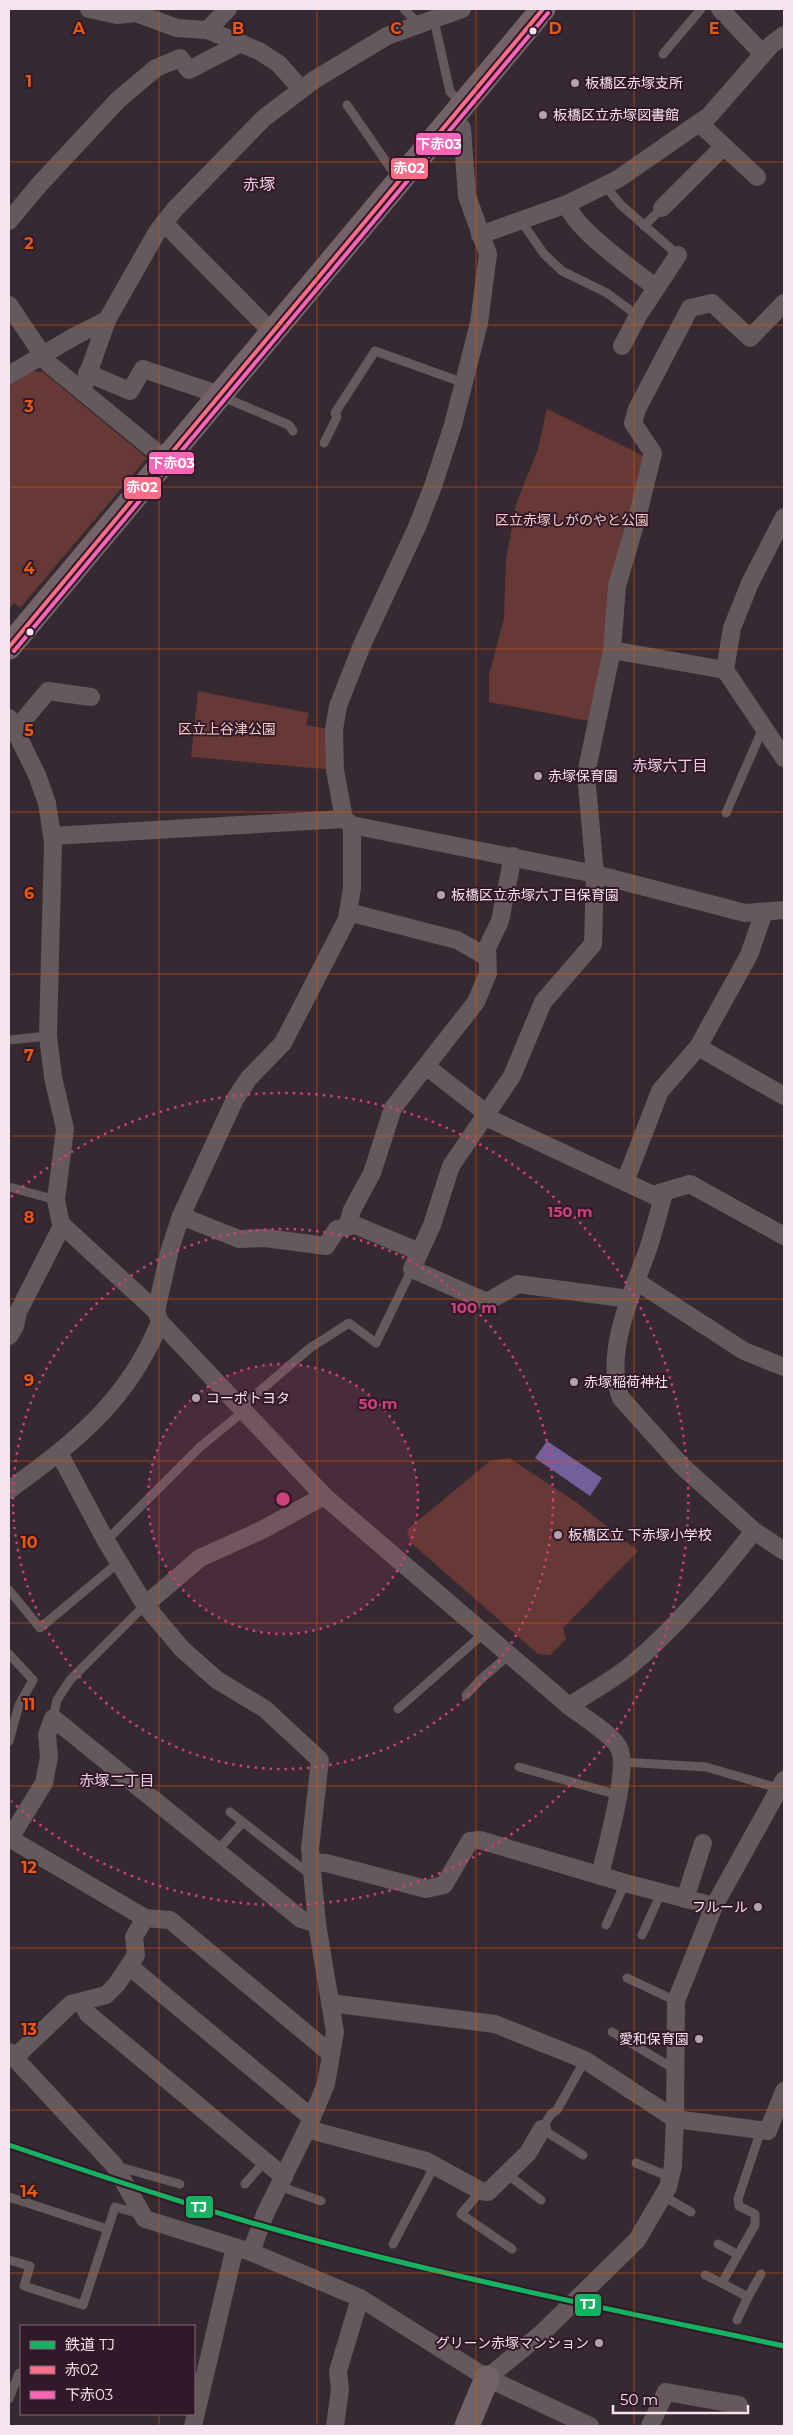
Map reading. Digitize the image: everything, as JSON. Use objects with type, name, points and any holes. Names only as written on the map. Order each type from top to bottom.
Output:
[{"type":"main road","points":[[9,647],[543,9]]},
{"type":"main road","points":[[467,2426],[487,2378]]},
{"type":"street","points":[[89,9],[117,15],[136,13],[177,28],[207,30],[260,51],[279,64],[301,88]]},
{"type":"street","points":[[207,30],[228,9]]},
{"type":"street","points":[[82,391],[107,320],[164,222],[264,118],[301,88],[387,36],[462,9]]},
{"type":"street","points":[[720,9],[762,54]]},
{"type":"street","points":[[480,234],[567,204],[606,187],[709,116],[762,54],[784,35]]},
{"type":"street","points":[[9,221],[38,186],[118,100],[156,68],[180,58],[189,70],[241,44]]},
{"type":"street","points":[[9,1490],[59,1454],[95,1420],[126,1387],[141,1363],[158,1317],[170,1249],[181,1216],[235,1099],[249,1078],[283,1043],[347,919],[352,888],[348,822],[335,770],[334,730],[338,706],[362,645],[418,527],[453,425],[478,323],[488,254],[467,196],[462,128],[458,112]]},
{"type":"street","points":[[699,124],[757,177]]},
{"type":"street","points":[[662,208],[724,146]]},
{"type":"street","points":[[567,204],[570,213],[582,226],[656,288]]},
{"type":"street","points":[[164,222],[272,333]]},
{"type":"street","points":[[622,346],[638,316],[678,255]]},
{"type":"street","points":[[629,1299],[518,1284],[486,1302],[412,1269],[432,1225],[451,1166],[512,1076],[543,1002],[593,944],[595,874],[586,774],[612,650],[617,586],[637,518],[653,453],[633,423],[637,409],[690,308],[712,302],[750,338],[784,303]]},
{"type":"street","points":[[9,305],[48,363],[166,460]]},
{"type":"street","points":[[9,375],[75,336],[107,320]]},
{"type":"street","points":[[87,373],[130,391],[143,369],[220,396]]},
{"type":"street","points":[[784,517],[750,583],[732,628],[725,670],[784,758]]},
{"type":"street","points":[[612,650],[725,670]]},
{"type":"street","points":[[91,697],[48,691],[12,724],[44,796],[53,839],[48,1036],[65,1129],[56,1200],[62,1226],[158,1317],[324,1496],[483,1634],[569,1706],[612,1739],[620,1748],[622,1762],[618,1795],[600,1876]]},
{"type":"street","points":[[53,839],[348,822],[595,874],[745,913],[784,910]]},
{"type":"street","points":[[346,1227],[352,1210],[372,1173],[394,1108],[476,1002],[488,973],[487,948],[500,921],[513,856]]},
{"type":"street","points":[[348,912],[457,940],[487,957]]},
{"type":"street","points":[[625,1182],[660,1091],[698,1047],[749,956],[764,912]]},
{"type":"street","points":[[698,1047],[784,1096]]},
{"type":"street","points":[[427,1067],[488,1118],[653,1195],[690,1184],[784,1236]]},
{"type":"street","points":[[664,1193],[649,1247],[629,1299],[618,1340],[617,1387],[621,1398],[681,1465],[754,1531],[784,1551]]},
{"type":"street","points":[[181,1216],[238,1239],[265,1238],[326,1246],[337,1229],[355,1225],[420,1252]]},
{"type":"street","points":[[9,1336],[15,1326],[18,1312],[62,1226]]},
{"type":"street","points":[[636,1281],[744,1351],[784,1367]]},
{"type":"street","points":[[59,1454],[106,1541],[145,1605],[182,1649],[217,1680],[265,1709],[320,1760],[310,1849],[317,1924],[335,2032],[326,2084],[310,2123],[281,2182],[265,2214],[243,2250],[193,2426]]},
{"type":"street","points":[[145,1605],[200,1558],[262,1530],[324,1496]]},
{"type":"street","points":[[569,1706],[628,1667],[649,1649],[716,1577],[754,1531]]},
{"type":"street","points":[[317,1924],[301,1919],[53,1718],[47,1734],[49,1757],[44,1783],[9,1838],[145,1918],[170,1920],[330,2053]]},
{"type":"street","points":[[487,2378],[542,2333],[637,2240],[663,2196],[670,2177],[675,2119],[676,2001],[714,1906],[782,1791]]},
{"type":"street","points":[[312,1869],[326,1863],[426,1889],[444,1885],[470,1841],[480,1840],[600,1876],[714,1906]]},
{"type":"street","points":[[685,1898],[703,1843]]},
{"type":"street","points":[[145,1918],[134,1936],[136,1955],[117,1984],[106,1995],[71,2004],[12,2055],[114,2166],[145,2219],[243,2250],[360,2298],[487,2378],[590,2426]]},
{"type":"street","points":[[129,1966],[310,2123],[435,2165],[481,2191],[488,2192],[507,2174],[528,2153],[542,2130]]},
{"type":"street","points":[[81,2002],[88,2014],[265,2161],[281,2182]]},
{"type":"street","points":[[330,2003],[495,2024],[584,2060],[675,2119],[768,2131],[784,2091]]},
{"type":"street","points":[[335,2426],[340,2390],[338,2371],[360,2298]]},
{"type":"street","points":[[650,2426],[666,2392],[739,2405]]},
{"type":"lane","points":[[404,9],[427,22],[458,112]]},
{"type":"lane","points":[[663,54],[701,9]]},
{"type":"lane","points":[[347,105],[399,181]]},
{"type":"lane","points":[[606,187],[620,205],[678,255]]},
{"type":"lane","points":[[644,226],[662,208]]},
{"type":"lane","points":[[521,221],[544,254],[562,271],[607,293],[638,316]]},
{"type":"lane","points":[[324,443],[337,417],[335,413],[375,351],[464,383]]},
{"type":"lane","points":[[220,396],[289,425],[293,431]]},
{"type":"lane","points":[[726,813],[763,728]]},
{"type":"lane","points":[[9,1040],[48,1036]]},
{"type":"lane","points":[[9,1187],[56,1200]]},
{"type":"lane","points":[[106,1541],[200,1447],[310,1348],[349,1323],[376,1343],[412,1269]]},
{"type":"lane","points":[[9,1590],[40,1628],[120,1562]]},
{"type":"lane","points":[[53,1718],[57,1700],[70,1680],[145,1605]]},
{"type":"lane","points":[[398,1709],[483,1634]]},
{"type":"lane","points":[[9,1654],[32,1680],[19,1705],[9,1741]]},
{"type":"lane","points":[[466,1695],[509,1655]]},
{"type":"lane","points":[[622,1762],[706,1767],[782,1791]]},
{"type":"lane","points":[[519,1767],[618,1795]]},
{"type":"lane","points":[[230,1812],[242,1823],[312,1869]]},
{"type":"lane","points":[[217,1851],[242,1823]]},
{"type":"lane","points":[[606,1925],[625,1883]]},
{"type":"lane","points":[[642,1935],[661,1892]]},
{"type":"lane","points":[[628,1978],[676,2001]]},
{"type":"lane","points":[[612,2032],[676,2070]]},
{"type":"lane","points":[[583,2155],[542,2130],[551,2114],[557,2110],[584,2060]]},
{"type":"lane","points":[[722,2283],[755,2225],[755,2214],[740,2206],[738,2199],[761,2130]]},
{"type":"lane","points":[[245,2184],[265,2161]]},
{"type":"lane","points":[[636,2163],[670,2177]]},
{"type":"lane","points":[[393,2244],[435,2165]]},
{"type":"lane","points":[[114,2166],[180,2184]]},
{"type":"lane","points":[[507,2174],[541,2200]]},
{"type":"lane","points":[[281,2182],[321,2201]]},
{"type":"lane","points":[[481,2191],[461,2214],[512,2249]]},
{"type":"lane","points":[[663,2196],[691,2212]]},
{"type":"lane","points":[[9,2197],[107,2229]]},
{"type":"lane","points":[[9,2260],[30,2266],[24,2286],[83,2305],[115,2207],[143,2215]]},
{"type":"lane","points":[[718,2244],[737,2254]]},
{"type":"lane","points":[[737,2320],[761,2274]]},
{"type":"lane","points":[[705,2275],[748,2297]]},
{"type":"lane","points":[[9,2399],[19,2373]]},
{"type":"green space","points":[[33,371],[43,372],[147,458],[20,608],[14,603],[9,609],[9,386]]},
{"type":"green space","name":"区立赤塚しがのやと公園","points":[[547,409],[646,457],[607,649],[589,721],[489,702],[489,675],[504,618],[506,560],[516,504],[538,449]]},
{"type":"green space","name":"区立上谷津公園","points":[[198,691],[309,713],[306,725],[334,730],[335,770],[191,757]]},
{"type":"green space","points":[[509,1458],[576,1502],[638,1551],[563,1628],[566,1639],[550,1655],[538,1654],[410,1542],[407,1530],[490,1461]]},
{"type":"shaded area","points":[[547,1441],[602,1478],[590,1496],[535,1458]]},
{"type":"rail line","name":"TJ","points":[[9,2145],[177,2200],[262,2226],[348,2249],[511,2288],[784,2346]]},
{"type":"transit line","name":"赤02","points":[[9,647],[543,9]]},
{"type":"transit line","name":"下赤03","points":[[14,651],[548,13]]},
{"type":"place","name":"板橋区赤塚支所","points":[[575,83]]},
{"type":"place","name":"板橋区立赤塚図書館","points":[[543,115]]},
{"type":"place","name":"赤塚保育園","points":[[538,776]]},
{"type":"place","name":"板橋区立赤塚六丁目保育園","points":[[441,895]]},
{"type":"place","name":"赤塚稲荷神社","points":[[574,1382]]},
{"type":"place","name":"コーポトヨタ","points":[[196,1398]]},
{"type":"place","name":"板橋区立 下赤塚小学校","points":[[558,1535]]},
{"type":"place","name":"フルール","points":[[758,1907]]},
{"type":"place","name":"愛和保育園","points":[[699,2039]]},
{"type":"place","name":"グリーン赤塚マンション","points":[[599,2343]]},
{"type":"district","name":"赤塚","points":[[259,184]]},
{"type":"district","name":"赤塚六丁目","points":[[670,766]]},
{"type":"district","name":"赤塚二丁目","points":[[117,1781]]}]
